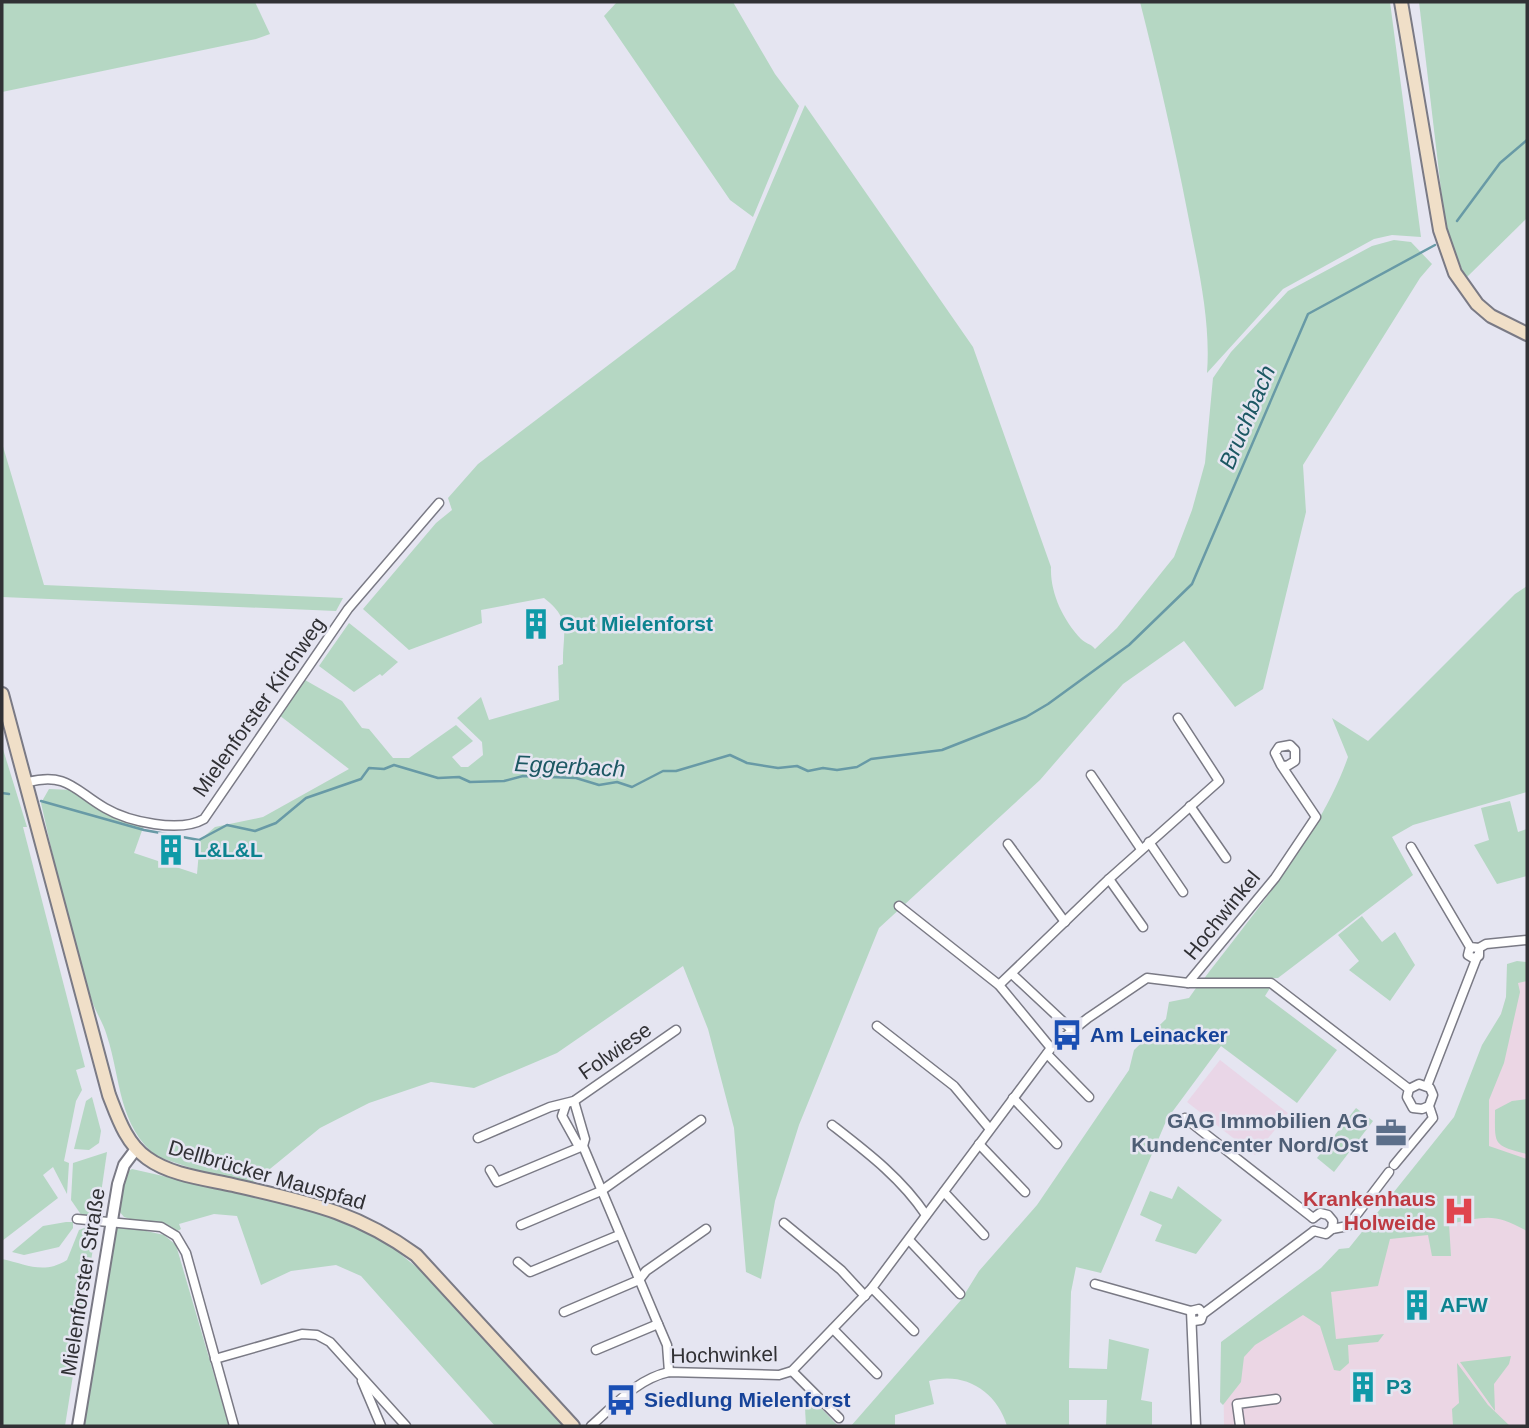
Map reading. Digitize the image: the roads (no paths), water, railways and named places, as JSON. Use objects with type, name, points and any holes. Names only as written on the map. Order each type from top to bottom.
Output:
[{"type":"main road","points":[[1401,2],[1440,230],[1455,273],[1463,287],[1491,316],[1527,334]]},
{"type":"main road","name":"Dellbrücker Mauspfad","points":[[2,694],[28,782],[110,1095],[123,1130],[136,1149],[156,1164],[185,1174],[325,1207],[366,1222],[392,1238],[416,1255],[573,1426]]},
{"type":"street","name":"Mielenforster Kirchweg","points":[[28,782],[68,782],[109,810],[149,822],[175,827],[194,825],[204,819],[348,609],[439,503]]},
{"type":"street","points":[[999,985],[1013,975],[1141,849],[1219,781],[1178,718]]},
{"type":"street","name":"Hochwinkel","points":[[591,1426],[637,1385],[655,1375],[779,1375],[792,1371],[872,1288],[1049,1051],[1072,1030],[1147,978],[1188,983],[1275,878],[1317,817],[1281,765]]},
{"type":"street","points":[[1091,775],[1141,849]]},
{"type":"street","points":[[1190,806],[1226,858]]},
{"type":"street","points":[[1149,842],[1183,892]]},
{"type":"street","points":[[1008,844],[1065,922]]},
{"type":"street","points":[[1411,847],[1474,948]]},
{"type":"street","points":[[1109,879],[1143,927]]},
{"type":"street","points":[[899,906],[999,985],[1049,1051],[1089,1097]]},
{"type":"street","points":[[1427,1086],[1477,957],[1468,955],[1474,948],[1486,944],[1527,940]]},
{"type":"street","points":[[1013,975],[1072,1030]]},
{"type":"street","points":[[1188,983],[1270,983],[1409,1089]]},
{"type":"street","points":[[877,1026],[954,1086],[989,1128]]},
{"type":"street","name":"Folwiese","points":[[478,1138],[550,1107],[570,1102],[676,1030]]},
{"type":"street","points":[[1419,1084],[1427,1086],[1433,1095],[1429,1105],[1422,1110],[1413,1108],[1407,1097],[1409,1089],[1419,1084]]},
{"type":"street","points":[[1013,1098],[1057,1144]]},
{"type":"street","name":"Folwiese","points":[[570,1102],[585,1139],[583,1146]]},
{"type":"street","name":"Folwiese","points":[[570,1102],[562,1116],[578,1143],[583,1146],[667,1345],[669,1373]]},
{"type":"street","points":[[1314,1231],[1326,1234],[1332,1229],[1348,1226],[1433,1118],[1429,1105]]},
{"type":"street","points":[[1185,1118],[1313,1218],[1314,1231]]},
{"type":"street","points":[[522,1225],[601,1191],[701,1120]]},
{"type":"street","points":[[832,1125],[887,1167],[909,1190],[926,1215]]},
{"type":"street","points":[[979,1144],[1025,1192]]},
{"type":"street","points":[[490,1170],[497,1182],[583,1146]]},
{"type":"street","name":"Mielenforster Straße","points":[[78,1426],[121,1172],[136,1149]]},
{"type":"street","points":[[944,1192],[984,1235]]},
{"type":"street","points":[[1313,1218],[1320,1213],[1328,1214],[1333,1221],[1332,1229]]},
{"type":"street","points":[[76,1219],[161,1227],[176,1236],[186,1253],[234,1426]]},
{"type":"street","points":[[784,1223],[841,1270],[864,1296]]},
{"type":"street","points":[[564,1312],[639,1280],[646,1271],[706,1229]]},
{"type":"street","points":[[1194,1321],[1200,1320],[1203,1314],[1314,1231]]},
{"type":"street","points":[[518,1262],[530,1272],[619,1235]]},
{"type":"street","points":[[909,1240],[960,1294]]},
{"type":"street","points":[[1095,1284],[1191,1311],[1197,1309],[1203,1314]]},
{"type":"street","points":[[872,1288],[914,1331]]},
{"type":"street","points":[[1191,1311],[1190,1317],[1194,1321],[1196,1426]]},
{"type":"street","points":[[596,1350],[658,1324]]},
{"type":"street","points":[[833,1329],[877,1374]]},
{"type":"street","points":[[215,1359],[302,1334],[317,1335],[330,1342],[406,1426]]},
{"type":"street","name":"Hochwinkel","points":[[792,1371],[839,1418]]},
{"type":"street","points":[[361,1378],[381,1426]]},
{"type":"street","points":[[1240,1426],[1237,1404],[1276,1399]]},
{"type":"waterway","name":"Bruchbach","points":[[1457,221],[1500,163],[1527,140]]},
{"type":"waterway","name":"Eggerbach","points":[[41,801],[144,830],[199,840],[227,825],[255,831],[276,823],[306,798],[361,779],[369,768],[384,769],[394,765],[438,778],[459,777],[470,782],[504,781],[523,776],[576,778],[599,785],[617,782],[632,787],[663,771],[676,771],[730,755],[747,763],[778,768],[797,766],[808,771],[857,767],[871,759],[942,750],[1026,717],[1129,645],[1192,584],[1308,314],[1435,245]]},
{"type":"waterway","name":"Eggerbach","points":[[2,793],[9,794]]},
{"type":"place","name":"Gut Mielenforst","points":[[536,624]]},
{"type":"place","name":"L&L&L","points":[[171,850]]},
{"type":"place","name":"Am Leinacker","points":[[1067,1035]]},
{"type":"place","name":"GAG Immobilien AG Kundencenter Nord/Ost","points":[[1391,1133]]},
{"type":"place","name":"Krankenhaus Holweide","points":[[1459,1211]]},
{"type":"place","name":"AFW","points":[[1417,1305]]},
{"type":"place","name":"P3","points":[[1363,1387]]},
{"type":"place","name":"Siedlung Mielenforst","points":[[621,1400]]}]
